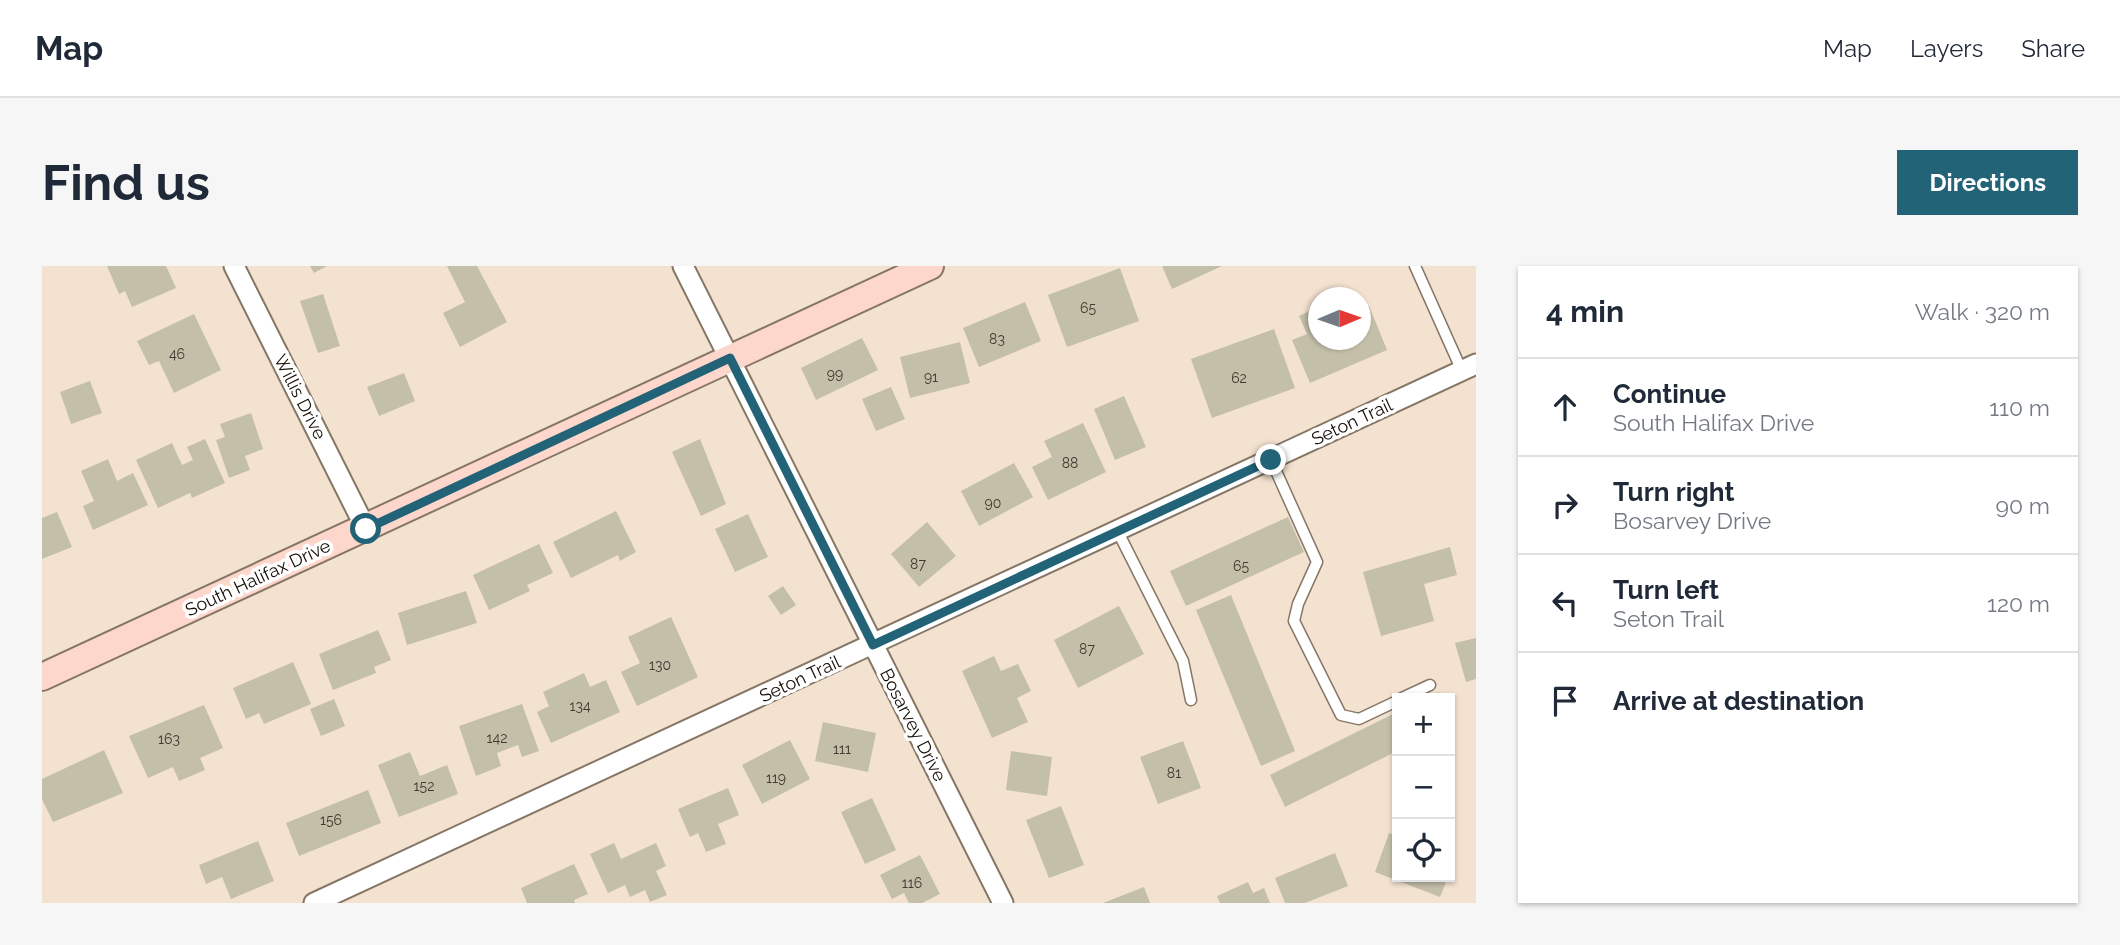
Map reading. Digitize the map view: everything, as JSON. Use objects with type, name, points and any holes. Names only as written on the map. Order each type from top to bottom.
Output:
[{"type":"street","name":"Willis Drive","points":[[234,266],[366,529]]},
{"type":"street","name":"Bosarvey Drive","points":[[683,266],[1003,903]]},
{"type":"street","name":"South Halifax Drive","points":[[42,677],[930,266]]},
{"type":"street","name":"Seton Trail","points":[[314,903],[1469,367]]},
{"type":"lane","points":[[1415,266],[1469,367]]},
{"type":"lane","points":[[1271,460],[1317,562],[1298,604],[1294,621],[1341,715],[1359,719],[1392,703]]},
{"type":"lane","points":[[1118,531],[1183,662],[1191,699]]},
{"type":"lane","points":[[1413,693],[1430,685]]},
{"type":"building","points":[[107,266],[166,266],[176,288],[132,307],[125,291],[119,294]]},
{"type":"building","points":[[310,266],[327,266],[314,273]]},
{"type":"building","points":[[447,266],[477,266],[507,322],[460,347],[443,313],[465,302]]},
{"type":"building","points":[[1162,266],[1222,266],[1172,289]]},
{"type":"building","points":[[1120,268],[1139,321],[1067,347],[1048,295]]},
{"type":"building","points":[[323,294],[340,346],[318,353],[300,301]]},
{"type":"building","points":[[1025,302],[1041,341],[979,367],[963,328]]},
{"type":"building","points":[[1371,311],[1387,350],[1310,383],[1292,340],[1307,334],[1299,316],[1308,312],[1308,350],[1371,350]]},
{"type":"building","points":[[194,314],[221,370],[174,393],[159,361],[149,365],[137,341]]},
{"type":"building","points":[[1274,329],[1295,388],[1212,418],[1191,359]]},
{"type":"building","points":[[862,338],[878,370],[816,400],[801,368]]},
{"type":"building","points":[[960,342],[970,383],[910,398],[900,357]]},
{"type":"building","points":[[404,373],[415,401],[379,416],[367,387]]},
{"type":"building","points":[[90,381],[102,413],[71,424],[60,392]]},
{"type":"building","points":[[891,387],[905,419],[876,431],[862,399]]},
{"type":"building","points":[[1124,396],[1146,447],[1115,460],[1094,409]]},
{"type":"building","points":[[251,413],[263,449],[245,456],[250,470],[229,478],[216,440],[225,437],[220,424]]},
{"type":"building","points":[[1083,423],[1106,472],[1048,500],[1032,467],[1052,457],[1044,441]]},
{"type":"building","points":[[205,439],[225,483],[192,498],[190,493],[158,508],[136,460],[172,443],[182,465],[193,460],[187,447]]},
{"type":"building","points":[[700,439],[726,504],[701,516],[672,452]]},
{"type":"building","points":[[108,459],[117,481],[133,473],[148,505],[93,530],[83,506],[94,501],[81,471]]},
{"type":"building","points":[[1014,463],[1033,497],[979,526],[961,491]]},
{"type":"building","points":[[616,511],[636,552],[620,561],[618,555],[571,578],[553,542]]},
{"type":"building","points":[[57,512],[72,547],[42,559],[42,518]]},
{"type":"building","points":[[748,514],[768,557],[735,572],[715,529]]},
{"type":"building","points":[[1288,517],[1304,552],[1186,606],[1170,571]]},
{"type":"building","points":[[927,522],[956,556],[919,587],[891,554]]},
{"type":"building","points":[[539,544],[553,573],[527,585],[530,591],[489,610],[473,575]]},
{"type":"building","points":[[1450,547],[1457,575],[1424,584],[1434,621],[1381,636],[1363,572]]},
{"type":"building","points":[[783,586],[796,605],[781,615],[768,596]]},
{"type":"building","points":[[466,591],[477,623],[407,645],[398,613]]},
{"type":"building","points":[[1231,595],[1295,751],[1261,766],[1196,610]]},
{"type":"building","points":[[1119,606],[1144,654],[1078,688],[1054,640]]},
{"type":"building","points":[[671,617],[698,677],[637,706],[621,672],[640,663],[628,637]]},
{"type":"building","points":[[378,630],[391,660],[374,667],[376,673],[333,690],[319,654]]},
{"type":"building","points":[[1476,638],[1476,679],[1466,682],[1455,643]]},
{"type":"building","points":[[994,656],[1001,671],[1018,664],[1031,691],[1017,698],[1028,722],[992,738],[962,671]]},
{"type":"building","points":[[293,662],[311,704],[264,724],[259,713],[246,719],[233,688]]},
{"type":"building","points":[[584,673],[590,687],[606,680],[620,712],[551,743],[537,712],[549,706],[543,692]]},
{"type":"building","points":[[334,699],[345,726],[321,736],[310,709]]},
{"type":"building","points":[[522,704],[539,751],[522,757],[518,745],[497,753],[501,766],[476,776],[459,726]]},
{"type":"building","points":[[204,705],[223,748],[200,758],[205,770],[179,781],[173,767],[148,778],[129,736]]},
{"type":"building","points":[[1392,714],[1392,754],[1285,807],[1270,775]]},
{"type":"building","points":[[823,722],[876,733],[868,772],[815,761]]},
{"type":"building","points":[[790,740],[810,779],[762,804],[742,765]]},
{"type":"building","points":[[1183,741],[1201,788],[1158,804],[1140,757]]},
{"type":"building","points":[[104,750],[123,793],[53,822],[42,799],[42,779]]},
{"type":"building","points":[[1011,751],[1052,757],[1047,796],[1006,790]]},
{"type":"building","points":[[410,752],[420,776],[447,765],[458,794],[399,817],[378,765]]},
{"type":"building","points":[[728,788],[739,815],[718,824],[726,844],[706,852],[698,833],[690,837],[678,809]]},
{"type":"building","points":[[368,790],[381,823],[299,856],[286,823]]},
{"type":"building","points":[[872,798],[896,850],[865,864],[841,812]]},
{"type":"building","points":[[1061,806],[1084,865],[1049,878],[1026,820]]},
{"type":"building","points":[[1389,833],[1392,834],[1392,879],[1375,872]]},
{"type":"building","points":[[258,841],[274,881],[231,899],[222,877],[206,884],[199,865]]},
{"type":"building","points":[[614,843],[621,859],[656,843],[666,866],[656,871],[667,895],[650,902],[645,890],[630,897],[625,885],[608,893],[590,854]]},
{"type":"building","points":[[1335,853],[1348,886],[1305,903],[1285,903],[1275,878]]},
{"type":"building","points":[[920,855],[940,894],[922,903],[909,903],[904,893],[892,899],[880,875]]},
{"type":"building","points":[[574,864],[588,894],[574,900],[575,903],[527,903],[521,888]]},
{"type":"building","points":[[1248,882],[1253,893],[1264,888],[1270,903],[1220,903],[1217,896]]},
{"type":"building","points":[[1401,882],[1446,882],[1440,897]]},
{"type":"building","points":[[1144,887],[1150,903],[1103,903]]},
{"type":"route","points":[[366,529],[730,358],[873,645],[1271,460]]}]
